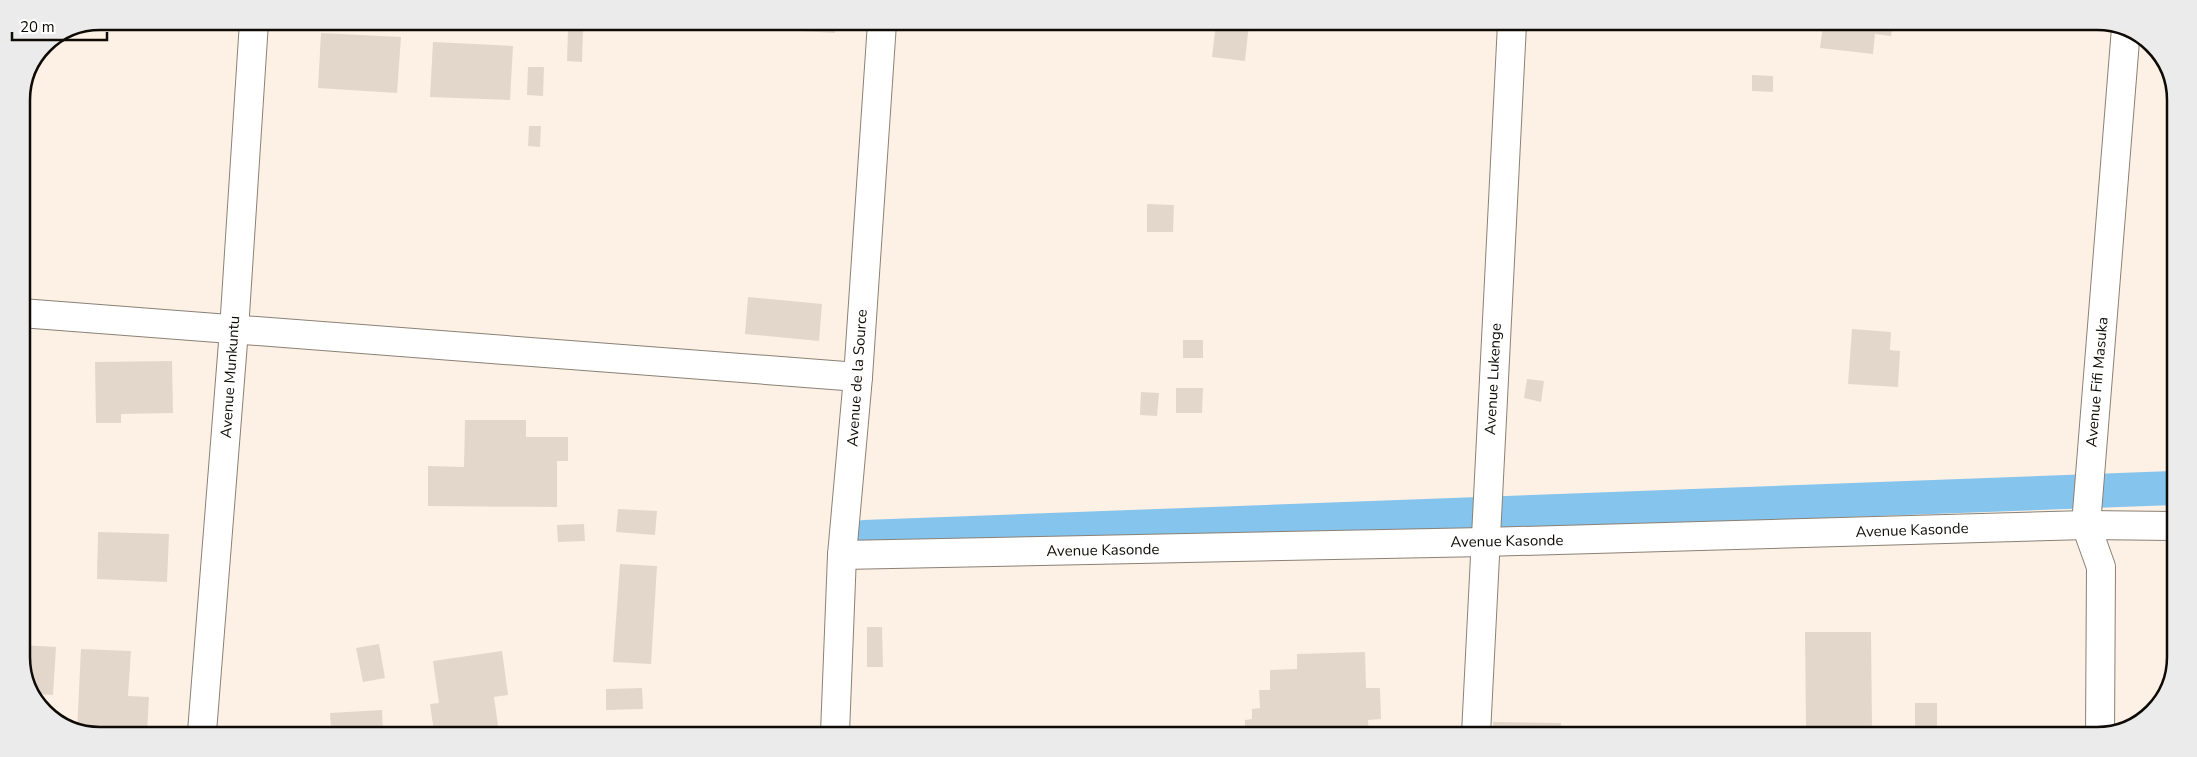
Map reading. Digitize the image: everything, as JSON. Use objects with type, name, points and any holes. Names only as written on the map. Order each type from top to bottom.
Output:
[{"type":"street","name":"Avenue Munkuntu","points":[[202,727],[234,330],[253,30]]},
{"type":"street","name":"Avenue de la Source","points":[[835,727],[842,555],[858,377],[882,30]]},
{"type":"street","name":"Avenue Lukenge","points":[[1476,727],[1512,30]]},
{"type":"street","name":"Avenue Fifi Masuka","points":[[2100,727],[2101,567],[2086,525],[2125,36]]},
{"type":"street","points":[[30,314],[858,377]]},
{"type":"street","name":"Avenue Kasonde","points":[[842,555],[1485,542],[2086,525],[2167,526]]},
{"type":"building","points":[[568,30],[583,30],[582,62],[567,61]]},
{"type":"building","points":[[783,30],[835,30],[835,33]]},
{"type":"building","points":[[1215,30],[1248,30],[1245,61],[1212,57]]},
{"type":"building","points":[[1822,30],[1892,30],[1891,36],[1875,34],[1873,54],[1820,48]]},
{"type":"building","points":[[321,33],[401,37],[397,93],[318,88]]},
{"type":"building","points":[[433,42],[513,46],[510,100],[430,97]]},
{"type":"building","points":[[528,67],[544,67],[543,96],[527,95]]},
{"type":"building","points":[[1752,75],[1773,76],[1773,92],[1752,91]]},
{"type":"building","points":[[529,126],[541,126],[540,147],[528,146]]},
{"type":"building","points":[[1147,204],[1174,205],[1173,232],[1147,232]]},
{"type":"building","points":[[748,297],[822,304],[819,341],[745,334]]},
{"type":"building","points":[[1852,329],[1891,332],[1890,350],[1900,351],[1898,387],[1848,384]]},
{"type":"building","points":[[1183,340],[1203,340],[1203,358],[1183,358]]},
{"type":"building","points":[[172,361],[173,413],[121,414],[121,423],[96,423],[95,362]]},
{"type":"building","points":[[1527,379],[1544,381],[1541,402],[1524,398]]},
{"type":"building","points":[[1176,388],[1203,388],[1202,413],[1176,413]]},
{"type":"building","points":[[1141,392],[1159,393],[1157,416],[1140,415]]},
{"type":"building","points":[[465,420],[526,420],[526,437],[568,437],[568,461],[557,461],[557,507],[428,506],[428,466],[464,467]]},
{"type":"building","points":[[618,509],[657,511],[655,535],[616,532]]},
{"type":"building","points":[[584,524],[585,541],[558,542],[557,525]]},
{"type":"building","points":[[98,532],[169,534],[167,582],[97,579]]},
{"type":"building","points":[[620,564],[657,566],[651,664],[613,662]]},
{"type":"building","points":[[867,627],[882,627],[883,667],[867,667]]},
{"type":"building","points":[[1805,632],[1871,632],[1872,727],[1806,727]]},
{"type":"building","points":[[379,644],[385,678],[363,682],[356,648]]},
{"type":"building","points":[[30,646],[56,647],[53,695],[40,694],[35,684],[31,671]]},
{"type":"building","points":[[81,649],[131,651],[128,696],[149,697],[147,727],[100,727],[77,723]]},
{"type":"building","points":[[502,651],[508,695],[494,697],[498,727],[433,727],[430,704],[439,703],[433,661]]},
{"type":"building","points":[[1365,652],[1366,688],[1380,688],[1381,719],[1368,720],[1369,727],[1245,727],[1245,720],[1252,719],[1252,709],[1260,708],[1259,690],[1270,690],[1270,670],[1297,669],[1297,654]]},
{"type":"building","points":[[642,688],[643,709],[606,710],[606,689]]},
{"type":"building","points":[[1915,703],[1937,703],[1937,727],[1915,727]]},
{"type":"building","points":[[382,710],[383,727],[331,727],[330,713]]},
{"type":"building","points":[[1493,722],[1561,723],[1561,727],[1493,727]]},
{"type":"waterway","points":[[864,537],[2167,488]]}]
